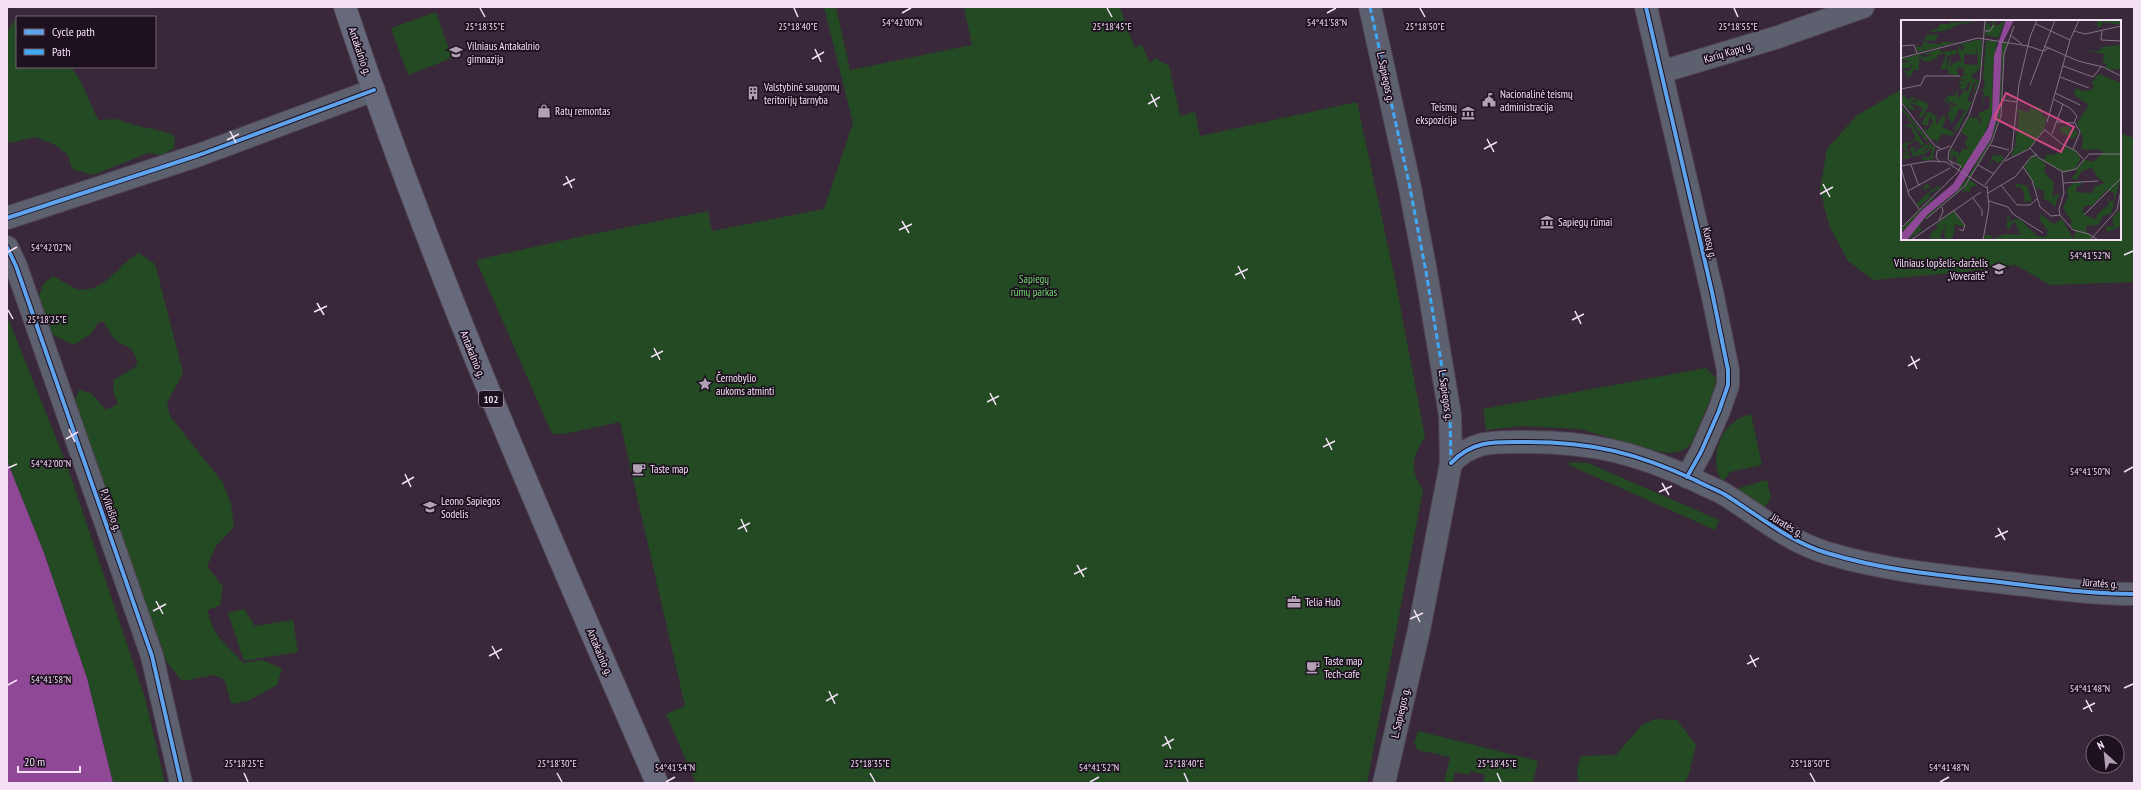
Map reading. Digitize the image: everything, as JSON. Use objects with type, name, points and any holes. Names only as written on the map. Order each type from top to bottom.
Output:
[{"type":"main road","name":"Antakalnio g.","points":[[345,7],[450,298],[515,456],[657,783]]},
{"type":"street","name":"L. Sapiegos g.","points":[[1370,7],[1416,220],[1450,416],[1451,463],[1419,630],[1384,783]]},
{"type":"street","name":"Kuosų g.","points":[[1646,7],[1712,292],[1728,370],[1728,385],[1719,411],[1701,452],[1687,476]]},
{"type":"street","name":"Karių Kapų g.","points":[[1662,72],[1778,37],[1863,7]]},
{"type":"street","points":[[7,218],[198,155],[374,90]]},
{"type":"street","name":"P. Vileišio g.","points":[[7,247],[16,266],[152,656],[181,783]]},
{"type":"street","name":"Jūratės g.","points":[[1451,463],[1464,451],[1480,444],[1541,442],[1591,445],[1608,448],[1666,467],[1723,493],[1786,536],[1807,546],[1828,553],[1886,567],[1946,576],[2063,589],[2134,594]]},
{"type":"green space","name":"Sapiegų rūmų parkas","points":[[824,7],[836,7],[850,70],[972,45],[964,7],[1120,7],[1134,47],[1142,45],[1150,63],[1155,58],[1169,66],[1180,116],[1195,112],[1200,136],[1357,102],[1395,279],[1425,437],[1417,451],[1414,463],[1416,475],[1423,490],[1367,783],[696,783],[666,714],[685,706],[620,422],[564,434],[552,434],[476,260],[583,236],[708,211],[712,231],[824,209],[853,123]]},
{"type":"green space","points":[[436,12],[452,58],[408,75],[391,28]]},
{"type":"green space","points":[[16,20],[16,68],[72,68],[80,80],[98,120],[116,119],[134,125],[170,133],[175,139],[174,148],[162,155],[148,153],[93,175],[72,169],[68,155],[55,145],[35,137],[10,143],[7,141],[7,33],[14,21]]},
{"type":"green space","points":[[1901,90],[1901,240],[2121,240],[2121,133],[2134,138],[2134,282],[2050,285],[2016,265],[1965,272],[1873,280],[1848,261],[1829,225],[1820,189],[1827,149],[1856,116]]},
{"type":"green space","points":[[139,253],[155,264],[183,373],[167,403],[170,416],[223,483],[231,504],[234,527],[216,546],[207,566],[223,587],[220,605],[208,610],[210,619],[221,640],[243,663],[263,660],[282,669],[277,685],[248,701],[231,704],[225,680],[214,675],[182,681],[166,661],[73,406],[79,390],[91,393],[106,410],[118,404],[113,391],[114,380],[138,364],[133,351],[117,341],[102,321],[96,325],[92,333],[74,345],[53,335],[38,299],[43,284],[53,276],[77,289],[96,287],[104,283],[131,258]]},
{"type":"green space","points":[[7,316],[68,468],[145,698],[165,783],[113,783],[87,678],[44,553],[7,461]]},
{"type":"green space","points":[[1706,368],[1716,378],[1714,390],[1692,443],[1678,452],[1661,452],[1579,429],[1521,426],[1486,430],[1483,409]]},
{"type":"green space","points":[[1751,414],[1762,465],[1730,472],[1723,482],[1719,475],[1716,459],[1717,450],[1723,434],[1734,422]]},
{"type":"green space","points":[[1569,462],[1588,463],[1719,520],[1715,530],[1569,465]]},
{"type":"green space","points":[[1767,480],[1771,497],[1763,510],[1735,492],[1739,488]]},
{"type":"green space","points":[[244,609],[255,626],[293,620],[298,652],[244,661],[228,613]]},
{"type":"green space","points":[[1654,719],[1677,720],[1696,745],[1688,777],[1683,783],[1578,783],[1577,769],[1581,756],[1616,755],[1642,725]]},
{"type":"green space","points":[[1418,731],[1538,761],[1533,783],[1483,783],[1485,775],[1470,771],[1469,775],[1455,772],[1453,783],[1444,783],[1450,757],[1418,750],[1414,743]]},
{"type":"shaded area","points":[[7,461],[44,553],[87,678],[113,783],[7,783]]},
{"type":"marked path","points":[[1370,7],[1409,183],[1426,272],[1450,415],[1451,463]]},
{"type":"cycle path","points":[[1646,7],[1712,292],[1728,370],[1728,385],[1719,411],[1701,452],[1687,477]]},
{"type":"cycle path","points":[[7,218],[199,155],[374,90]]},
{"type":"cycle path","points":[[7,247],[16,266],[152,656],[181,783]]},
{"type":"cycle path","points":[[1451,463],[1468,450],[1477,446],[1496,442],[1573,444],[1594,447],[1634,456],[1695,480],[1724,494],[1799,542],[1827,553],[1849,559],[1894,569],[1939,575],[2071,590],[2134,594]]},
{"type":"place","name":"Vilniaus Antakalnio gimnazija","points":[[456,52]]},
{"type":"place","name":"Valstybinė saugomų teritorijų tarnyba","points":[[753,93]]},
{"type":"place","name":"Nacionalinė teismų administracija","points":[[1489,100]]},
{"type":"place","name":"Ratų remontas","points":[[544,111]]},
{"type":"place","name":"Teismų ekspozicija","points":[[1468,113]]},
{"type":"place","name":"Sapiegų rūmai","points":[[1547,222]]},
{"type":"place","name":"Vilniaus lopšelis-darželis „Voveraitė“","points":[[1999,269]]},
{"type":"place","name":"Černobylio aukoms atminti","points":[[705,384]]},
{"type":"place","name":"Taste map","points":[[639,469]]},
{"type":"place","name":"Leono Sapiegos Sodelis","points":[[430,507]]},
{"type":"place","name":"Telia Hub","points":[[1294,602]]},
{"type":"place","name":"Taste map Tech-cafe","points":[[1313,667]]}]
